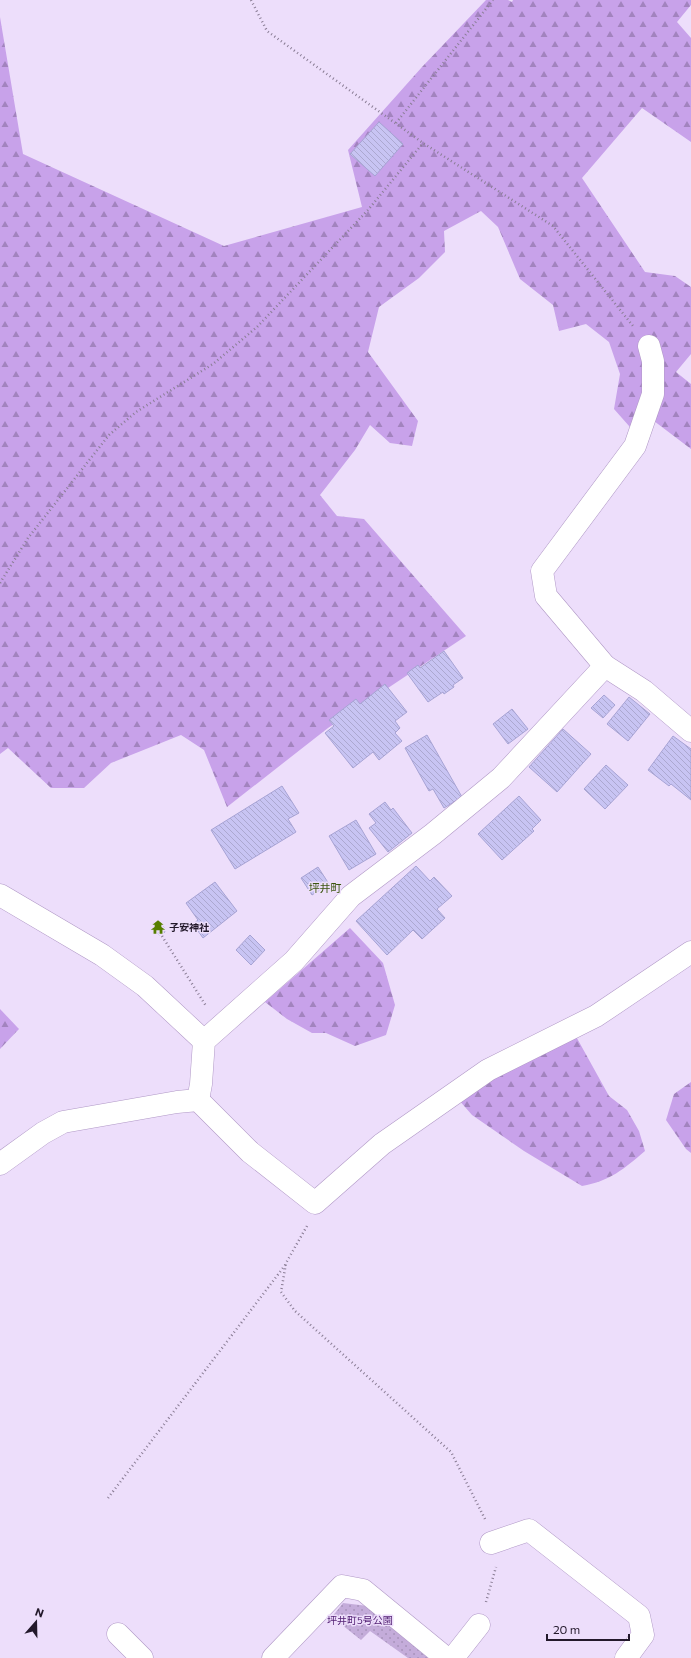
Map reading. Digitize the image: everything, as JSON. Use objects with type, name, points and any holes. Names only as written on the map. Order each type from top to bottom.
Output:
[{"type":"street","points":[[649,346],[653,361],[653,394],[635,446],[542,571],[546,596],[605,666],[644,691],[691,731]]},
{"type":"street","points":[[198,1100],[212,1034],[294,961],[351,896],[502,778],[605,666]]},
{"type":"street","points":[[0,895],[102,955],[212,1034]]},
{"type":"street","points":[[198,1100],[250,1152],[315,1204],[382,1144],[488,1070],[596,1016],[691,952]]},
{"type":"street","points":[[0,1164],[43,1133],[64,1122],[177,1102],[198,1100]]},
{"type":"street","points":[[491,1543],[528,1530],[639,1616],[643,1634],[626,1658]]},
{"type":"street","points":[[272,1658],[342,1586],[363,1590],[446,1658]]},
{"type":"street","points":[[454,1658],[479,1625]]},
{"type":"street","points":[[118,1634],[142,1658]]},
{"type":"path","points":[[251,0],[267,31],[423,143],[553,226],[649,346]]},
{"type":"path","points":[[396,123],[493,0]]},
{"type":"path","points":[[0,583],[28,538],[109,436],[136,412],[213,364],[257,327],[368,210],[423,143]]},
{"type":"path","points":[[162,936],[212,1034]]},
{"type":"path","points":[[108,1498],[286,1263],[305,1229],[315,1204]]},
{"type":"path","points":[[286,1263],[281,1292],[295,1311],[451,1452],[486,1521],[497,1568],[479,1625]]},
{"type":"green space","points":[[486,0],[508,0],[512,2],[513,0],[691,0],[691,5],[677,22],[691,38],[691,142],[642,108],[582,178],[645,272],[675,276],[691,287],[691,354],[676,372],[691,384],[691,449],[654,421],[637,435],[614,409],[620,374],[609,342],[586,324],[559,331],[553,305],[520,279],[498,227],[481,211],[444,231],[445,252],[419,278],[379,307],[368,352],[418,421],[412,446],[390,443],[370,425],[355,450],[320,495],[337,516],[364,519],[466,636],[328,728],[227,807],[204,750],[181,735],[111,763],[84,788],[51,788],[8,748],[0,754],[0,17],[23,154],[224,246],[362,207],[348,150],[422,67]]},
{"type":"green space","points":[[350,928],[383,963],[395,1005],[386,1035],[355,1046],[326,1033],[312,1033],[287,1019],[265,1002]]},
{"type":"green space","points":[[0,1009],[19,1029],[0,1049]]},
{"type":"green space","points":[[573,1031],[609,1096],[627,1110],[639,1131],[645,1151],[609,1177],[592,1184],[582,1186],[524,1151],[472,1115],[458,1099]]},
{"type":"green space","points":[[691,1082],[691,1153],[686,1149],[666,1120],[674,1094]]},
{"type":"green space","name":"坪井町5号公園","points":[[343,1603],[368,1606],[428,1658],[408,1658],[370,1631],[361,1640],[332,1617]]},
{"type":"building","points":[[379,122],[403,144],[375,176],[350,154]]},
{"type":"building","points":[[444,651],[463,678],[444,694],[443,692],[428,702],[407,673],[418,665],[420,668]]},
{"type":"building","points":[[385,684],[407,712],[395,721],[400,728],[395,733],[402,741],[379,760],[373,752],[353,768],[325,733],[334,726],[329,720],[356,699],[360,704]]},
{"type":"building","points":[[604,695],[615,705],[603,718],[591,708]]},
{"type":"building","points":[[629,697],[650,714],[628,741],[607,724]]},
{"type":"building","points":[[512,709],[528,729],[508,744],[493,724]]},
{"type":"building","points":[[563,729],[591,754],[557,792],[529,767]]},
{"type":"building","points":[[427,735],[462,797],[444,808],[433,789],[429,791],[405,748]]},
{"type":"building","points":[[673,736],[691,749],[691,800],[671,784],[669,786],[648,770]]},
{"type":"building","points":[[606,765],[628,785],[605,809],[584,789]]},
{"type":"building","points":[[282,786],[299,813],[288,819],[296,832],[235,869],[211,830]]},
{"type":"building","points":[[519,796],[541,820],[532,829],[534,831],[502,860],[478,834]]},
{"type":"building","points":[[385,802],[391,810],[393,808],[412,833],[388,852],[369,828],[376,823],[369,814]]},
{"type":"building","points":[[356,820],[376,854],[349,870],[329,836]]},
{"type":"building","points":[[416,866],[430,881],[434,877],[452,896],[437,909],[445,918],[422,939],[413,930],[387,955],[356,921]]},
{"type":"building","points":[[318,867],[329,884],[312,895],[301,878]]},
{"type":"building","points":[[215,882],[237,911],[203,938],[193,924],[198,920],[186,903]]},
{"type":"building","points":[[159,920],[165,929],[165,932],[159,935],[153,929],[154,927],[152,924]]},
{"type":"building","points":[[250,935],[265,950],[251,965],[236,950]]},
{"type":"place","name":"子安神社","points":[[158,927]]},
{"type":"district","name":"坪井町","points":[[325,888]]}]
